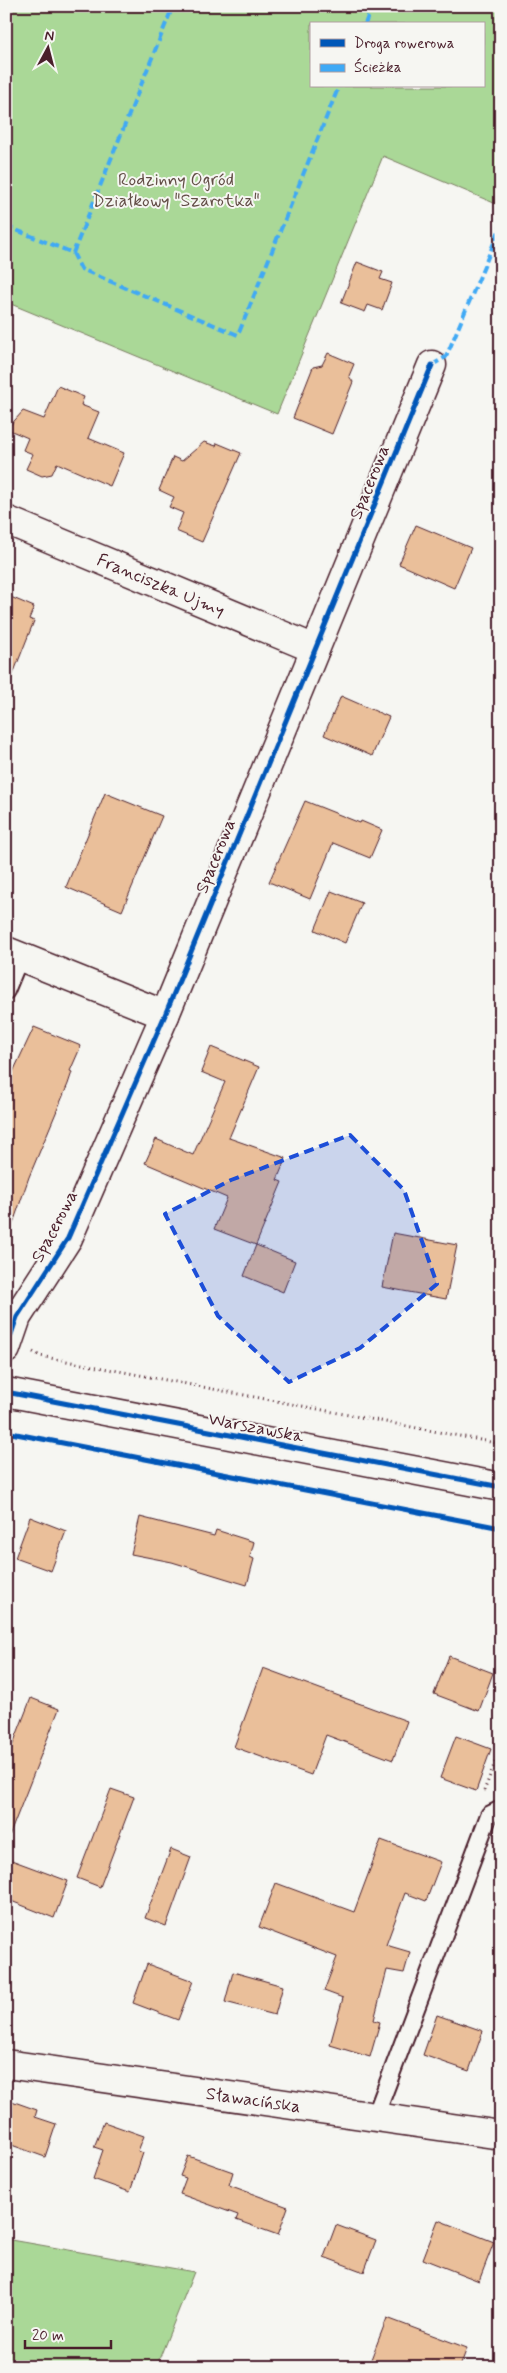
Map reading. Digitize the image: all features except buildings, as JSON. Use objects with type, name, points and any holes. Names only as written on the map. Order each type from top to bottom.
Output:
[{"type":"street","name":"Spacerowa","points":[[18,1348],[17,1317],[68,1238],[165,1015],[432,365]]},
{"type":"street","name":"Franciszka Ujmy","points":[[6,520],[315,649]]},
{"type":"street","points":[[13,954],[165,1015]]},
{"type":"street","name":"Warszawska","points":[[6,1392],[501,1487]]},
{"type":"street","name":"Sławacińska","points":[[6,2064],[501,2135]]},
{"type":"lane","points":[[6,991],[13,954]]},
{"type":"lane","points":[[375,2117],[495,1812]]},
{"type":"path","points":[[18,1348],[40,1356],[149,1378],[501,1444]]},
{"type":"path","points":[[495,1812],[484,1794],[501,1747]]},
{"type":"highlighted area","points":[[350,1135],[404,1190],[437,1284],[360,1348],[289,1382],[218,1316],[165,1214],[231,1180]]},
{"type":"green space","name":"Rodzinny Ogród Działkowy \"Szarotka\"","points":[[6,6],[501,6],[501,206],[383,156],[277,414],[6,302]]},
{"type":"green space","points":[[6,2239],[194,2272],[156,2367],[6,2367]]},
{"type":"marked path","points":[[73,253],[173,6]]},
{"type":"marked path","points":[[366,22],[372,6]]},
{"type":"marked path","points":[[6,226],[73,253],[81,269],[238,335],[338,88]]},
{"type":"marked path","points":[[432,365],[446,357],[501,226]]},
{"type":"cycle path","points":[[6,1349],[17,1317],[68,1238],[165,1015],[432,365]]},
{"type":"cycle path","points":[[6,1392],[501,1487]]},
{"type":"cycle path","points":[[6,1432],[501,1528]]}]
